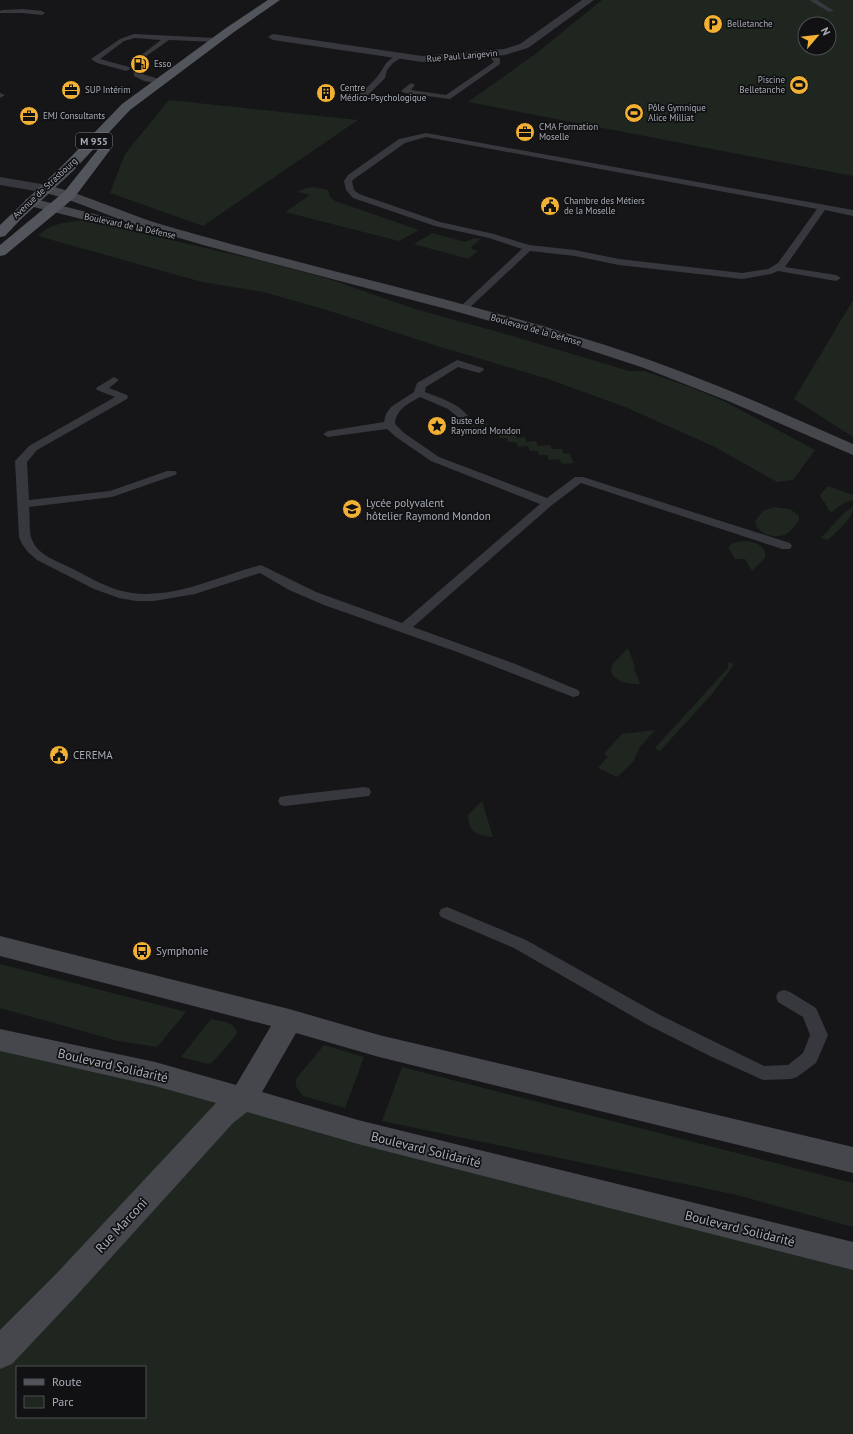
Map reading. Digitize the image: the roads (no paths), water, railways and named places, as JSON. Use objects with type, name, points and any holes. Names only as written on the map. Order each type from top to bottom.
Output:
[{"type":"main road","name":"Avenue de Strasbourg","points":[[0,233],[25,201],[47,189],[126,107],[144,96],[216,40],[275,0]]},
{"type":"main road","name":"Avenue de Strasbourg","points":[[0,252],[36,220],[69,195],[144,96]]},
{"type":"street","name":"Rue Paul Langevin","points":[[273,37],[399,57],[431,60],[512,51],[524,46],[589,0]]},
{"type":"street","points":[[0,181],[47,189]]},
{"type":"street","name":"Boulevard de la Défense","points":[[47,189],[69,195],[137,221],[208,242],[463,309],[574,340],[650,364],[734,397],[850,449]]},
{"type":"street","name":"Boulevard de la Défense","points":[[25,201],[129,227],[208,242]]},
{"type":"street","points":[[0,946],[289,1020],[379,1046],[853,1160]]},
{"type":"street","points":[[243,1099],[289,1020]]},
{"type":"street","name":"Boulevard Solidarité","points":[[0,1040],[155,1074],[358,1132],[853,1256]]},
{"type":"street","name":"Rue Marconi","points":[[0,1353],[67,1284],[223,1114],[243,1099]]},
{"type":"lane","points":[[812,0],[831,11]]},
{"type":"lane","points":[[2,12],[23,11],[42,13]]},
{"type":"lane","points":[[126,68],[99,62],[95,59],[122,40],[134,36],[216,40]]},
{"type":"lane","points":[[142,57],[167,38]]},
{"type":"lane","points":[[411,85],[405,91],[446,97],[498,63],[498,60],[490,53]]},
{"type":"lane","points":[[359,99],[382,76],[384,70],[391,62],[399,57]]},
{"type":"lane","points":[[137,74],[147,79],[162,82]]},
{"type":"lane","points":[[823,207],[780,265],[771,271],[742,276],[619,262],[576,253],[528,248],[491,236],[438,224],[356,196],[348,187],[348,181],[402,141],[426,135],[823,207],[853,213]]},
{"type":"lane","points":[[463,309],[485,290],[528,248]]},
{"type":"lane","points":[[776,268],[836,278]]},
{"type":"lane","points":[[479,370],[457,363],[421,385],[419,393],[394,409],[389,418],[389,425],[400,435],[435,459],[548,503]]},
{"type":"lane","points":[[114,380],[101,388],[123,397],[33,448],[21,461],[25,537],[28,547],[40,557],[96,585],[119,594],[138,597],[155,597],[188,591],[261,569],[279,581],[315,597],[524,672],[572,693]]},
{"type":"lane","points":[[419,393],[452,407],[463,416]]},
{"type":"lane","points":[[328,434],[389,425]]},
{"type":"lane","points":[[23,504],[112,494],[171,473]]},
{"type":"lane","points":[[404,628],[548,503],[579,479],[786,546]]},
{"type":"lane","points":[[285,801],[364,792]]},
{"type":"lane","points":[[447,913],[520,944],[652,1019],[716,1052],[763,1073],[792,1072],[810,1058],[819,1036],[810,1012],[784,997]]},
{"type":"place","name":"Belletanche","points":[[713,24]]},
{"type":"place","name":"Esso","points":[[140,64]]},
{"type":"place","name":"Piscine Belletanche","points":[[799,85]]},
{"type":"place","name":"SUP Intérim","points":[[71,90]]},
{"type":"place","name":"Centre Médico-Psychologique","points":[[326,93]]},
{"type":"place","name":"Pôle Gymnique Alice Milliat","points":[[634,113]]},
{"type":"place","name":"EMJ Consultants","points":[[29,116]]},
{"type":"place","name":"CMA Formation Moselle","points":[[525,132]]},
{"type":"place","name":"Chambre des Métiers de la Moselle","points":[[550,206]]},
{"type":"place","name":"Buste de Raymond Mondon","points":[[437,426]]},
{"type":"place","name":"Lycée polyvalent hôtelier Raymond Mondon","points":[[352,509]]},
{"type":"place","name":"CEREMA","points":[[59,755]]},
{"type":"place","name":"Symphonie","points":[[142,951]]}]
